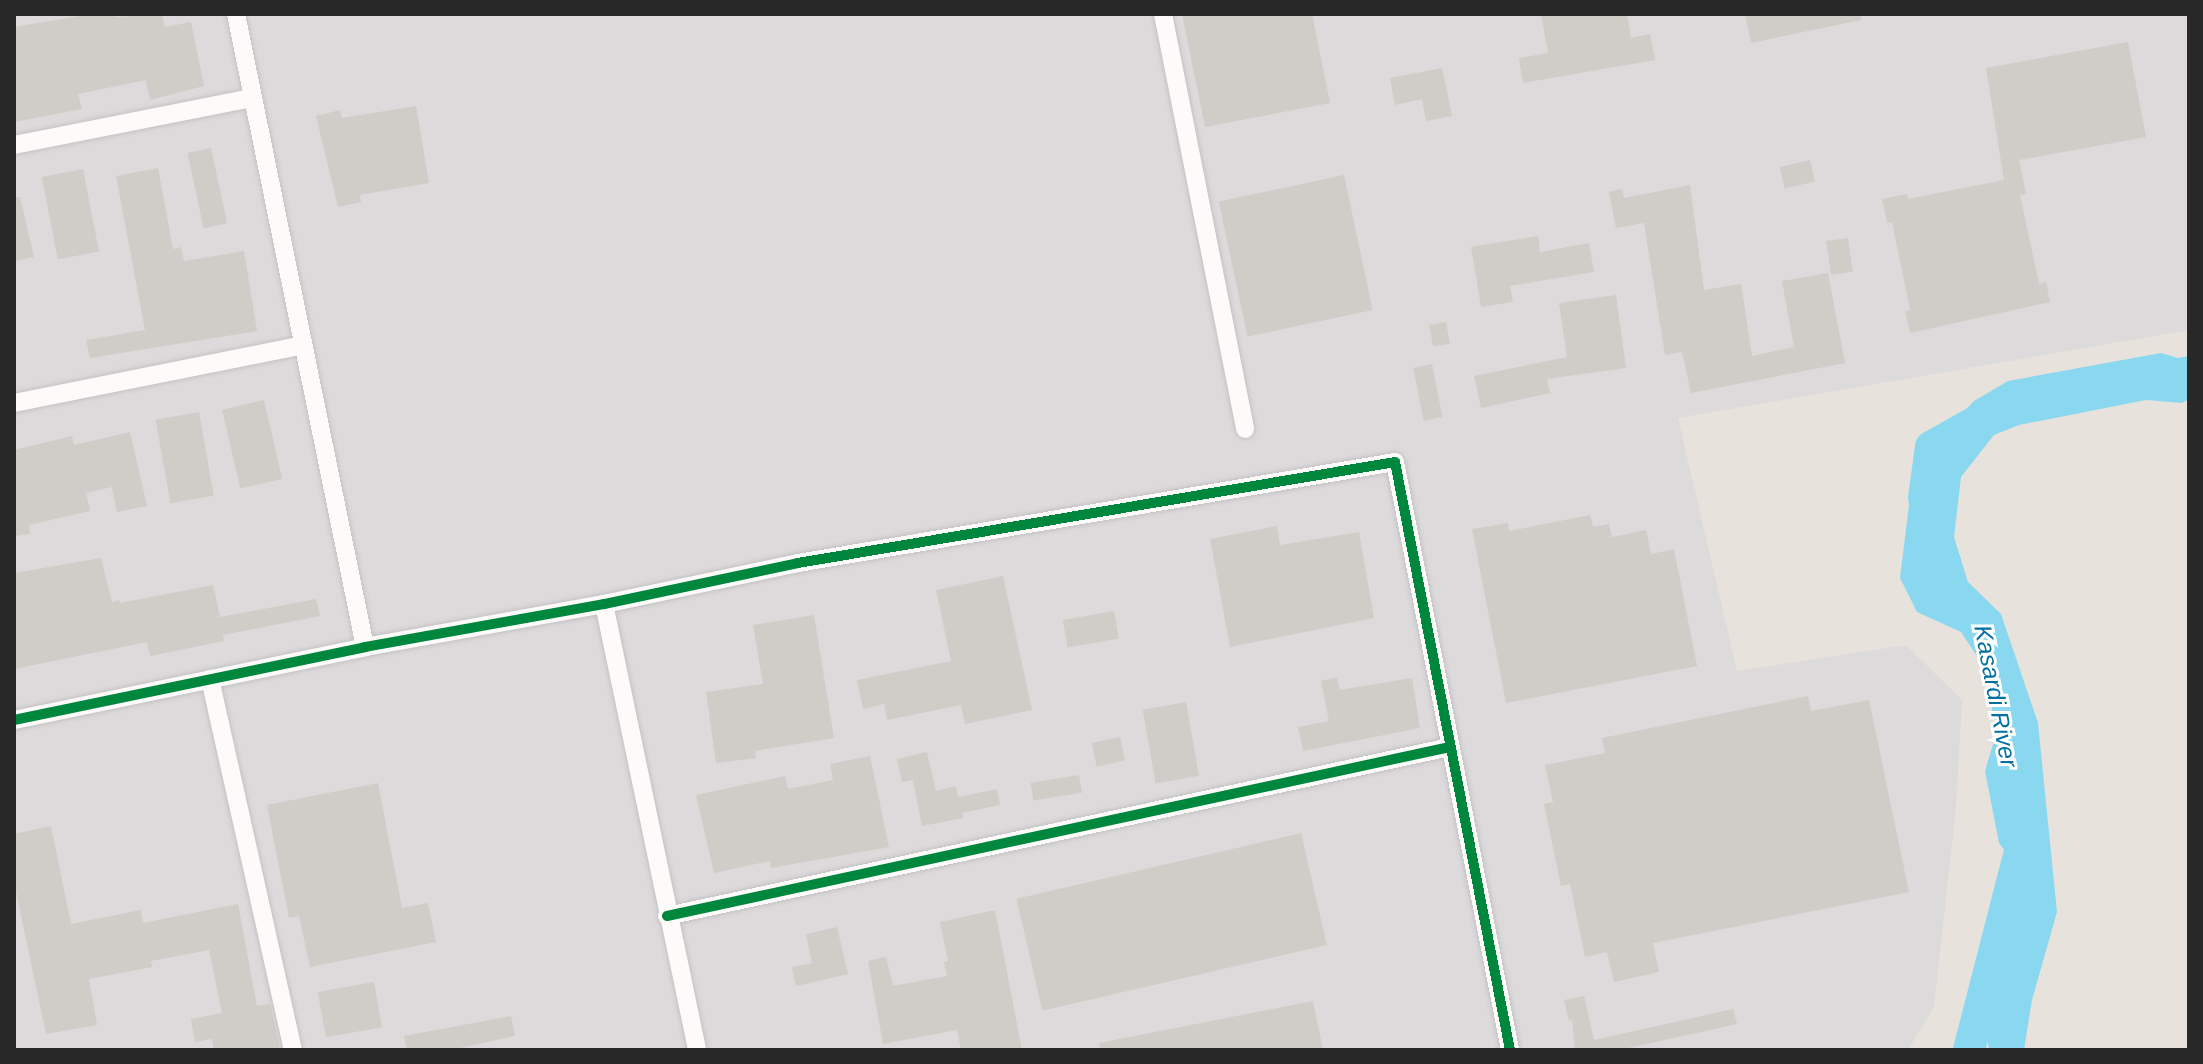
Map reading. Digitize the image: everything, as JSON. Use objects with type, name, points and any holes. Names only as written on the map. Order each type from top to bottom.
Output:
[{"type":"street","points":[[236,14],[365,647]]},
{"type":"street","points":[[1163,14],[1245,429]]},
{"type":"street","points":[[14,145],[252,98]]},
{"type":"street","points":[[14,403],[303,345]]},
{"type":"street","points":[[14,720],[365,647],[604,604],[798,563],[1395,462],[1510,1050]]},
{"type":"street","points":[[604,604],[697,1050]]},
{"type":"street","points":[[210,679],[293,1050]]},
{"type":"street","points":[[667,916],[1450,747]]},
{"type":"shaded area","points":[[14,14],[2189,14],[2189,330],[1678,418],[1737,671],[1906,645],[1962,700],[1956,806],[1934,1007],[1908,1050],[14,1050]]},
{"type":"water","points":[[2161,353],[2178,358],[2189,356],[2189,399],[2182,403],[2146,400],[2019,425],[1994,435],[1961,477],[1954,537],[1968,582],[2001,614],[2038,723],[2057,912],[2032,1000],[2024,1050],[1989,1050],[1982,999],[1991,943],[2008,909],[2012,860],[1999,843],[1985,771],[1997,731],[1982,664],[1961,632],[1917,612],[1900,578],[1911,489],[1945,432],[1974,401],[2008,381]]},
{"type":"building","points":[[91,14],[114,14],[115,17],[162,14],[165,27],[191,22],[204,86],[150,100],[146,80],[78,94],[82,109],[14,122],[14,27]]},
{"type":"building","points":[[1182,14],[1312,14],[1330,103],[1205,127]]},
{"type":"building","points":[[1541,14],[1627,14],[1631,38],[1650,34],[1655,60],[1523,83],[1519,58],[1548,53]]},
{"type":"building","points":[[1745,14],[1860,14],[1861,20],[1751,43]]},
{"type":"building","points":[[2128,42],[2146,137],[2019,160],[2026,194],[2020,195],[2039,284],[2046,282],[2050,302],[1910,333],[1905,311],[1910,310],[1892,222],[1887,223],[1882,199],[1907,194],[1908,199],[2004,180],[1986,68]]},
{"type":"building","points":[[1442,68],[1452,116],[1426,121],[1422,99],[1395,105],[1390,78]]},
{"type":"building","points":[[416,106],[429,183],[360,195],[361,202],[338,207],[316,116],[340,110],[342,118]]},
{"type":"building","points":[[211,148],[227,223],[204,228],[188,153]]},
{"type":"building","points":[[1810,160],[1815,181],[1785,188],[1780,167]]},
{"type":"building","points":[[158,168],[173,249],[181,247],[184,261],[244,251],[257,331],[90,358],[86,340],[145,330],[116,176]]},
{"type":"building","points":[[83,169],[99,251],[58,259],[42,177]]},
{"type":"building","points":[[1344,175],[1373,310],[1247,337],[1219,202]]},
{"type":"building","points":[[1690,185],[1704,290],[1741,284],[1752,356],[1794,347],[1782,281],[1828,273],[1845,363],[1691,393],[1682,352],[1665,355],[1644,223],[1616,228],[1609,192],[1622,189],[1624,198]]},
{"type":"building","points":[[14,197],[20,197],[34,257],[14,261]]},
{"type":"building","points":[[1538,236],[1540,252],[1589,243],[1594,272],[1510,286],[1513,302],[1481,307],[1471,247]]},
{"type":"building","points":[[1848,238],[1853,272],[1831,275],[1826,241]]},
{"type":"building","points":[[1616,295],[1626,368],[1547,379],[1550,393],[1481,408],[1474,376],[1567,357],[1559,303]]},
{"type":"building","points":[[1446,322],[1450,344],[1433,347],[1429,325]]},
{"type":"building","points":[[1432,364],[1442,417],[1424,421],[1413,368]]},
{"type":"building","points":[[264,400],[282,479],[240,489],[222,410]]},
{"type":"building","points":[[199,412],[214,496],[170,503],[156,420]]},
{"type":"building","points":[[130,432],[147,506],[117,512],[112,487],[86,493],[90,511],[29,525],[30,534],[14,536],[14,450],[72,436],[74,445]]},
{"type":"building","points":[[1590,515],[1593,527],[1609,524],[1612,537],[1646,530],[1651,554],[1674,549],[1697,666],[1506,703],[1472,529],[1508,523],[1509,531]]},
{"type":"building","points":[[1277,526],[1280,545],[1359,532],[1374,618],[1230,647],[1210,539]]},
{"type":"building","points":[[101,558],[112,602],[213,585],[220,617],[316,599],[320,616],[223,635],[224,641],[150,656],[147,642],[14,669],[14,573]]},
{"type":"building","points":[[1003,576],[1032,710],[965,724],[961,705],[887,720],[884,704],[863,709],[857,680],[951,661],[936,590]]},
{"type":"building","points":[[1114,611],[1119,639],[1068,648],[1063,620]]},
{"type":"building","points":[[814,615],[834,738],[755,751],[756,758],[716,763],[706,692],[763,684],[753,625]]},
{"type":"building","points":[[1337,677],[1340,690],[1412,678],[1420,728],[1303,751],[1298,727],[1329,721],[1321,681]]},
{"type":"building","points":[[1808,696],[1811,711],[1869,700],[1909,892],[1653,943],[1659,972],[1614,982],[1607,952],[1585,957],[1570,884],[1561,886],[1544,804],[1553,802],[1545,765],[1605,753],[1602,738]]},
{"type":"building","points":[[1186,702],[1199,776],[1156,784],[1143,710]]},
{"type":"building","points":[[1120,737],[1125,760],[1097,767],[1092,743]]},
{"type":"building","points":[[927,752],[936,791],[956,786],[958,797],[997,789],[1000,805],[962,813],[963,818],[922,826],[913,780],[902,782],[897,759]]},
{"type":"building","points":[[870,756],[889,847],[771,868],[770,861],[714,873],[696,795],[785,776],[788,789],[833,780],[830,764]]},
{"type":"building","points":[[1079,775],[1082,793],[1033,800],[1031,783]]},
{"type":"building","points":[[378,783],[402,908],[428,903],[436,942],[310,967],[299,916],[289,918],[267,805]]},
{"type":"building","points":[[51,826],[71,924],[141,910],[143,923],[238,904],[257,1006],[270,1004],[280,1050],[214,1050],[212,1039],[195,1042],[191,1019],[222,1013],[209,950],[151,961],[152,967],[89,979],[97,1025],[46,1034],[14,882],[14,834]]},
{"type":"building","points":[[1301,833],[1327,945],[1042,1011],[1016,899]]},
{"type":"building","points":[[995,910],[1022,1050],[961,1050],[957,1030],[883,1044],[868,961],[886,957],[893,986],[947,976],[944,962],[948,961],[940,922]]},
{"type":"building","points":[[837,927],[848,974],[796,986],[792,967],[812,963],[806,934]]},
{"type":"building","points":[[374,982],[382,1027],[326,1037],[318,992]]},
{"type":"building","points":[[1584,996],[1594,1040],[1733,1009],[1737,1024],[1619,1050],[1575,1050],[1572,1020],[1569,1021],[1564,1000]]},
{"type":"building","points":[[1313,1001],[1323,1050],[1100,1050],[1099,1043]]},
{"type":"building","points":[[511,1016],[515,1036],[451,1050],[407,1050],[404,1036]]},
{"type":"waterway","name":"Kasardi River","points":[[1924,498],[1931,447],[1975,422]]},
{"type":"waterway","name":"Kasardi River","points":[[1969,1050],[2020,852]]},
{"type":"cycle path","points":[[14,720],[365,647],[604,604],[798,563],[1395,462],[1510,1050]]},
{"type":"cycle path","points":[[667,916],[1450,747]]}]
